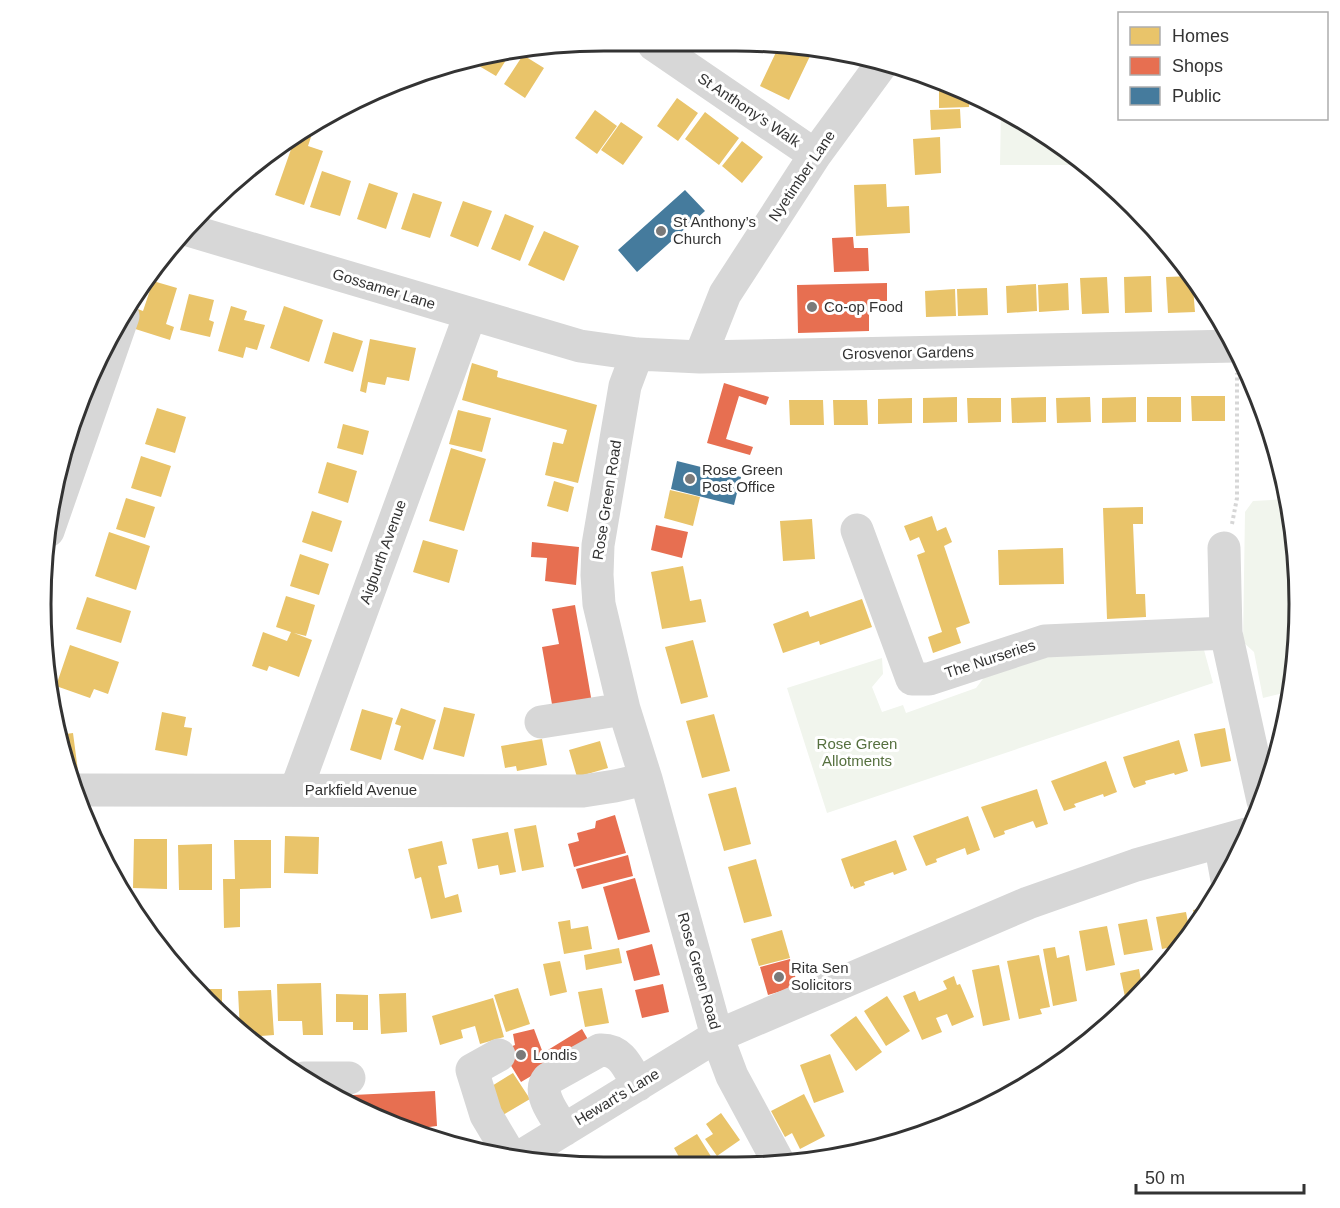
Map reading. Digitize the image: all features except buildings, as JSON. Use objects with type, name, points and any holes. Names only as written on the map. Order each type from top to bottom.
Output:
[{"type":"street","name":"St Anthony's Walk","points":[[663,51],[815,155]]},
{"type":"street","name":"Nyetimber Lane","points":[[700,357],[724,294],[815,155],[878,70]]},
{"type":"street","name":"Gossamer Lane","points":[[195,232],[580,346]]},
{"type":"street","name":"Aigburth Avenue","points":[[296,790],[470,315]]},
{"type":"street","name":"Grosvenor Gardens","points":[[580,346],[637,354],[700,357],[1231,357]]},
{"type":"street","name":"Rose Green Road","points":[[637,354],[626,387],[598,545],[599,604],[624,709],[646,779],[717,1036],[1028,903],[1136,865],[1233,838]]},
{"type":"street","points":[[65,481],[108,359]]},
{"type":"street","name":"The Nurseries","points":[[857,530],[912,679],[929,679],[1045,641],[1226,633]]},
{"type":"street","points":[[1224,555],[1226,633],[1259,784]]},
{"type":"street","points":[[541,722],[624,709]]},
{"type":"street","name":"Parkfield Avenue","points":[[83,790],[583,790],[646,779]]},
{"type":"street","points":[[717,1036],[732,1076],[775,1156]]},
{"type":"street","name":"Hewart's Lane","points":[[529,1151],[717,1036]]},
{"type":"street","points":[[564,1130],[544,1091],[544,1084],[549,1079],[600,1050],[608,1050],[620,1056],[639,1084]]},
{"type":"street","points":[[499,1055],[472,1070],[486,1115],[505,1148]]},
{"type":"street","points":[[319,1078],[349,1078]]},
{"type":"path","points":[[1224,555],[1231,548],[1233,511],[1237,498],[1236,368]]},
{"type":"green space","points":[[1001,119],[1073,165],[1000,165]]},
{"type":"green space","points":[[1279,499],[1288,568],[1288,640],[1281,694],[1263,698],[1254,652],[1243,642],[1245,512],[1253,501]]},
{"type":"green space","name":"Rose Green Allotments","points":[[1204,650],[1213,683],[827,813],[787,688],[882,658],[883,674],[872,687],[882,712],[903,705],[906,713],[976,688],[986,675],[1038,657]]},
{"type":"place","name":"St Anthony’s Church","points":[[661,231]]},
{"type":"place","name":"Co-op Food","points":[[812,307]]},
{"type":"place","name":"Rose Green Post Office","points":[[690,479]]},
{"type":"place","name":"Rita Sen Solicitors","points":[[779,977]]},
{"type":"place","name":"Londis","points":[[521,1055]]}]
